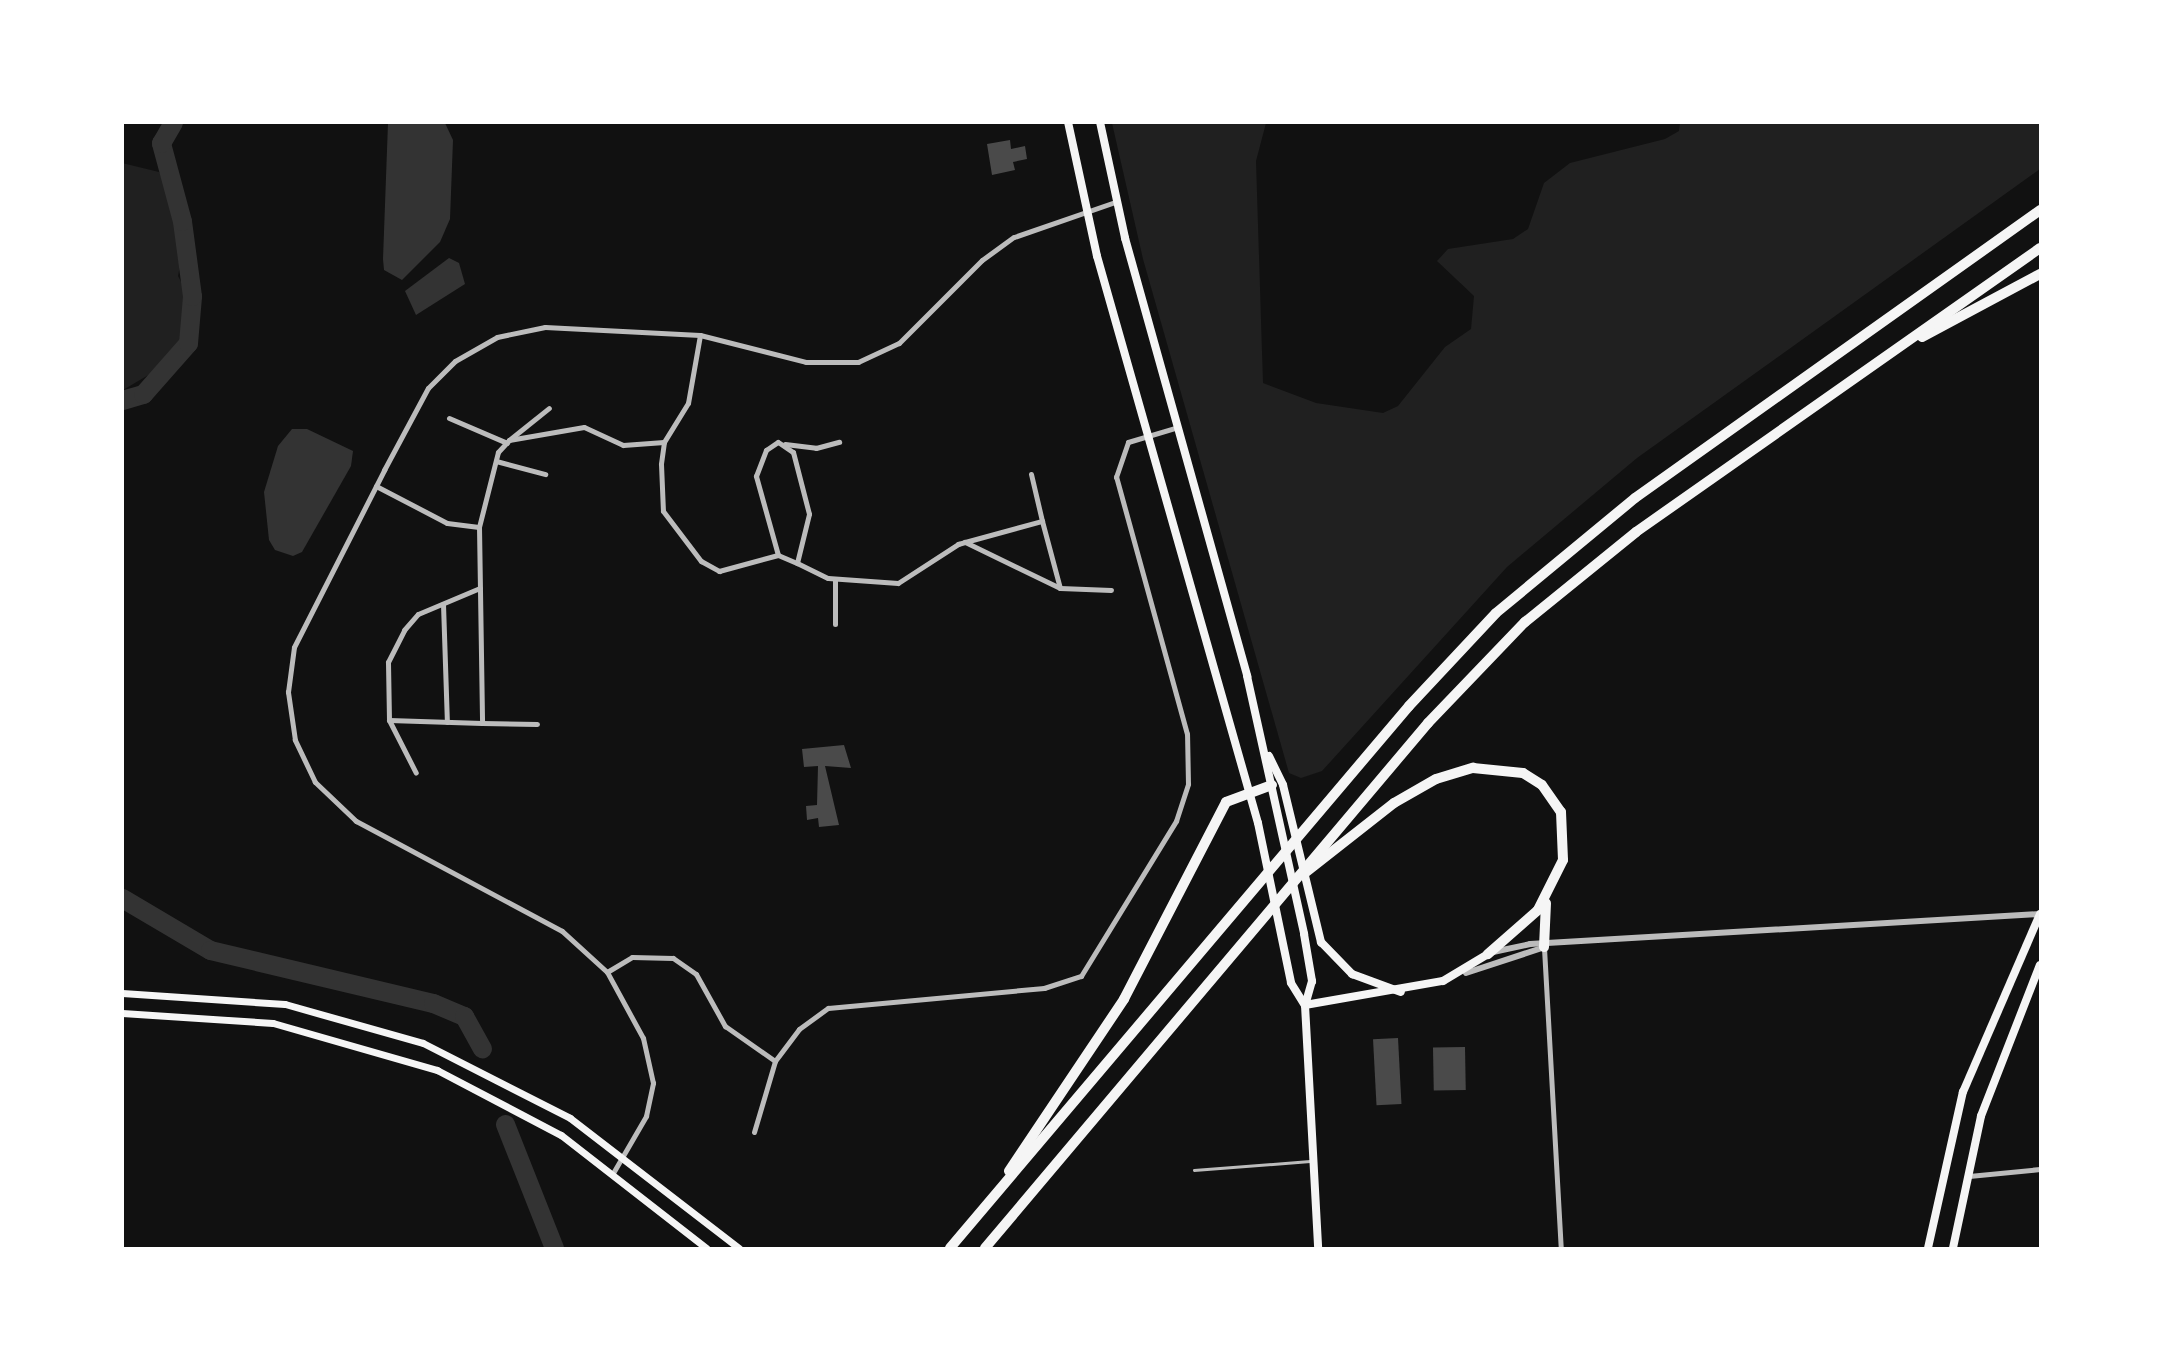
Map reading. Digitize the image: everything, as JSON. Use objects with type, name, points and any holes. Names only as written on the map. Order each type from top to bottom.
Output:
[{"type":"highway","points":[[950,1248],[1409,706],[1496,614],[1635,498],[2040,210]]},
{"type":"highway","points":[[985,1248],[1449,699],[1555,595],[1881,359],[2040,248]]},
{"type":"highway","points":[[1881,359],[2040,274]]},
{"type":"highway","points":[[1300,876],[1413,791],[1455,772],[1494,767],[1536,781],[1561,812],[1563,860],[1546,899],[1544,947]]},
{"type":"highway","points":[[992,1198],[1124,999],[1226,802],[1249,790],[1272,785]]},
{"type":"highway","points":[[1488,954],[1546,899]]},
{"type":"main road","points":[[1068,122],[1084,210],[1258,823],[1291,983],[1305,1005]]},
{"type":"main road","points":[[1100,122],[1115,202],[1262,740],[1304,934],[1312,981],[1305,1005],[1318,1248]]},
{"type":"main road","points":[[1262,740],[1285,792],[1315,922],[1327,951],[1342,967],[1401,992]]},
{"type":"main road","points":[[1928,1248],[1963,1092],[2040,914]]},
{"type":"main road","points":[[1305,1005],[1401,992],[1466,973],[1488,954]]},
{"type":"main road","points":[[1953,1248],[1965,1177],[2006,1040],[2040,965]]},
{"type":"main road","points":[[122,993],[252,999],[385,1029],[506,1081],[624,1156],[739,1248]]},
{"type":"main road","points":[[122,1013],[273,1023],[400,1056],[527,1115],[612,1172],[706,1248]]},
{"type":"street","points":[[612,1172],[624,1156],[650,1105],[653,1072],[626,1001],[607,972],[562,931],[356,821],[323,792],[299,751],[288,692],[295,646],[376,486],[428,388],[486,341],[545,327],[700,335],[806,362],[873,358],[913,332],[982,260],[1014,237],[1084,210],[1115,202]]},
{"type":"street","points":[[700,335],[688,403],[664,442],[663,511],[701,562],[719,571],[778,555],[835,579],[898,583],[965,542],[1042,521]]},
{"type":"street","points":[[482,723],[479,527],[496,461],[508,442],[549,408]]},
{"type":"street","points":[[449,418],[508,442],[584,428],[623,445],[664,442]]},
{"type":"street","points":[[754,1132],[775,1062],[799,1029],[828,1008],[1063,986],[1097,956],[1177,821],[1188,784],[1187,734],[1116,477],[1120,453],[1148,435],[1178,427]]},
{"type":"street","points":[[778,555],[756,475],[771,443],[816,448],[839,442]]},
{"type":"street","points":[[786,444],[793,452],[809,514],[797,563]]},
{"type":"street","points":[[496,461],[545,474]]},
{"type":"street","points":[[1031,474],[1060,588]]},
{"type":"street","points":[[376,486],[447,523],[479,527]]},
{"type":"street","points":[[965,542],[1060,588],[1111,590]]},
{"type":"street","points":[[835,579],[835,624]]},
{"type":"street","points":[[416,773],[389,720],[388,662],[418,614],[480,588]]},
{"type":"street","points":[[443,604],[447,722]]},
{"type":"street","points":[[389,720],[537,724]]},
{"type":"street","points":[[1488,954],[1524,944],[1544,947],[2040,914]]},
{"type":"street","points":[[1466,973],[1544,947]]},
{"type":"street","points":[[1544,947],[1561,1248]]},
{"type":"street","points":[[607,972],[632,957],[673,958],[696,974],[733,1034],[775,1062]]},
{"type":"street","points":[[1965,1177],[2040,1169]]},
{"type":"lane","points":[[1194,1170],[1313,1161]]},
{"type":"shaded area","points":[[2040,122],[2040,169],[1637,458],[1507,567],[1322,771],[1301,778],[1289,773],[1143,259],[1112,123],[1266,123],[1256,161],[1263,383],[1316,403],[1383,413],[1398,406],[1445,347],[1471,329],[1474,296],[1437,261],[1448,249],[1513,239],[1528,229],[1544,183],[1570,163],[1665,139],[1679,131],[1680,123]]},
{"type":"shaded area","points":[[388,123],[445,123],[453,140],[450,219],[440,242],[402,280],[384,270],[383,259]]},
{"type":"shaded area","points":[[122,163],[159,172],[177,199],[182,255],[178,276],[195,309],[189,339],[172,361],[123,390]]},
{"type":"shaded area","points":[[449,258],[459,263],[465,284],[416,315],[405,291]]},
{"type":"shaded area","points":[[292,429],[307,429],[353,451],[351,466],[302,552],[293,556],[275,550],[269,540],[264,492],[278,446]]},
{"type":"building","points":[[1010,140],[1011,149],[1025,146],[1027,159],[1013,162],[1015,170],[992,175],[987,144]]},
{"type":"building","points":[[844,745],[851,768],[825,766],[839,825],[819,827],[818,818],[807,820],[806,806],[817,805],[818,766],[804,767],[802,749]]},
{"type":"building","points":[[1398,1038],[1401,1104],[1376,1105],[1373,1039]]},
{"type":"building","points":[[1465,1047],[1466,1090],[1434,1091],[1433,1048]]},
{"type":"waterway","points":[[122,400],[143,394],[188,343],[192,296],[182,221],[161,143],[173,122]]},
{"type":"waterway","points":[[122,898],[210,950],[433,1003],[464,1016],[482,1048]]},
{"type":"waterway","points":[[505,1124],[554,1248]]}]
